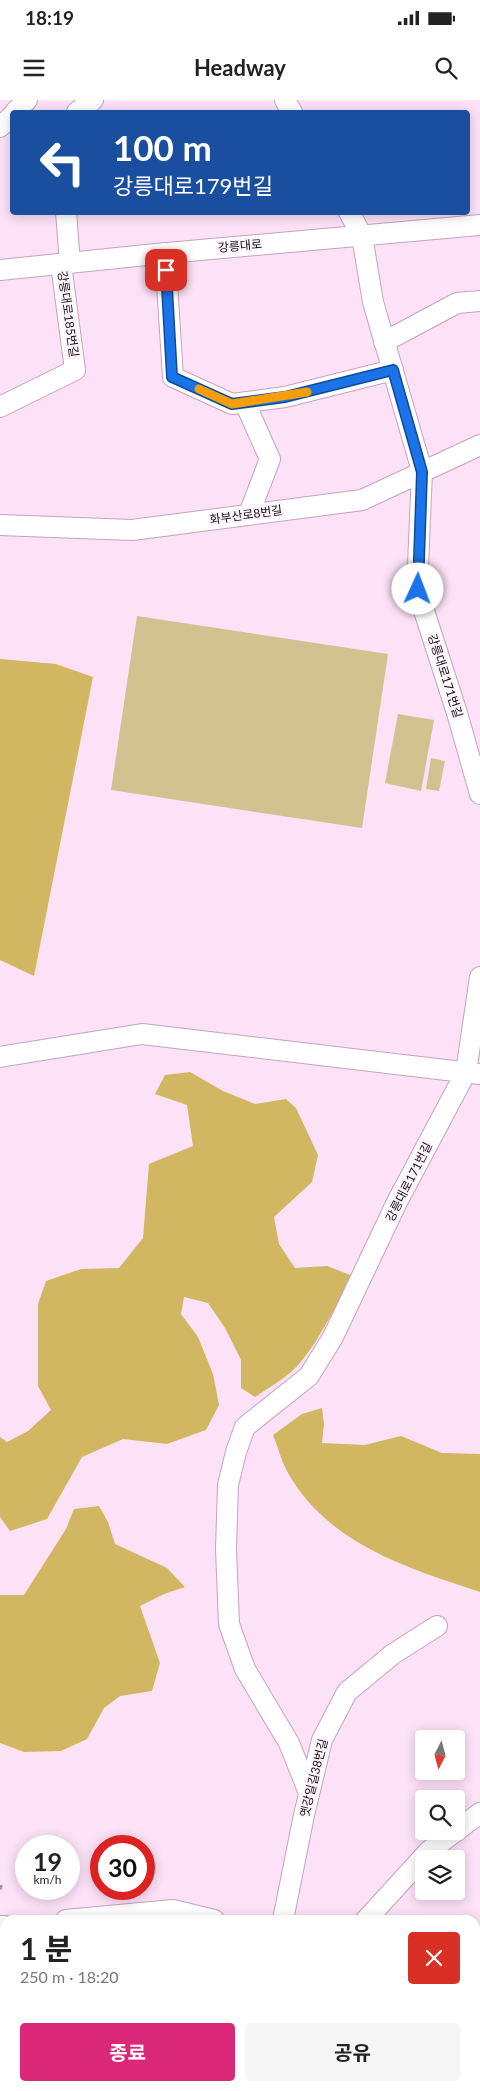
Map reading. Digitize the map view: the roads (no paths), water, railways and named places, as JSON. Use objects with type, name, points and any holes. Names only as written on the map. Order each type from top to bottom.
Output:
[{"type":"street","points":[[80,110],[93,100]]},
{"type":"street","points":[[66,215],[66,264]]},
{"type":"street","name":"강릉대로171번길","points":[[351,215],[362,236],[373,302],[422,472],[418,589],[480,794]]},
{"type":"street","name":"강릉대로","points":[[0,270],[165,253],[480,225]]},
{"type":"street","points":[[165,253],[172,377],[232,404],[285,397],[393,370]]},
{"type":"street","name":"강릉대로185번길","points":[[0,407],[75,370],[66,264]]},
{"type":"street","points":[[384,342],[457,303],[480,301]]},
{"type":"street","points":[[245,402],[270,459],[249,514]]},
{"type":"street","name":"화부산로8번길","points":[[0,525],[132,530],[362,500],[480,444]]},
{"type":"street","name":"강릉대로171번길","points":[[309,1794],[289,1743],[246,1669],[229,1624],[226,1549],[228,1485],[236,1452],[245,1427],[309,1376],[333,1337],[397,1202],[473,1073],[480,977]]},
{"type":"street","points":[[0,1057],[142,1034],[473,1073]]},
{"type":"street","name":"옛강일길38번길","points":[[284,1915],[322,1740],[347,1692],[393,1654],[438,1626]]},
{"type":"street","points":[[465,1824],[480,1813]]},
{"type":"street","points":[[371,1915],[430,1851],[444,1840]]},
{"type":"street","points":[[120,1915],[173,1910],[194,1915]]}]
